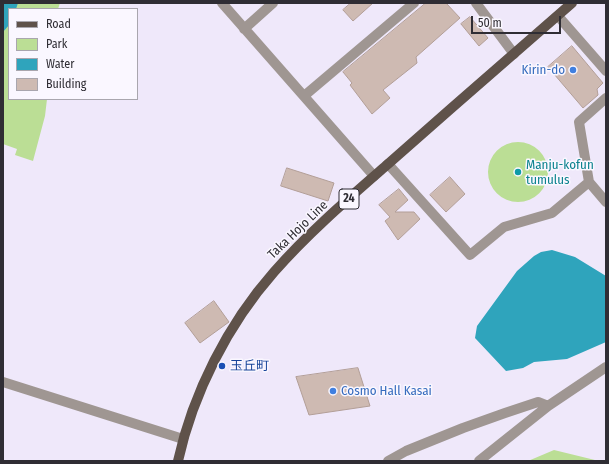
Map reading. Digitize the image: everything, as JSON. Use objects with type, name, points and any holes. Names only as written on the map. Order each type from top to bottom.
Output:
[{"type":"main road","name":"Taka Hojo Line","points":[[178,461],[183,439],[207,376],[226,341],[250,303],[274,272],[311,234],[374,176],[572,3]]},
{"type":"street","points":[[222,3],[374,176]]},
{"type":"street","points":[[244,29],[273,3]]},
{"type":"street","points":[[304,96],[414,3]]},
{"type":"street","points":[[476,3],[514,54]]},
{"type":"street","points":[[558,16],[606,71]]},
{"type":"street","points":[[606,98],[579,122],[588,182],[606,202]]},
{"type":"street","points":[[388,164],[470,256],[504,227],[552,213],[588,182]]},
{"type":"street","points":[[479,461],[548,406],[606,367]]},
{"type":"street","points":[[3,382],[183,439]]},
{"type":"street","points":[[388,461],[406,451],[538,402],[548,406]]},
{"type":"green space","points":[[3,3],[60,3],[58,8],[8,8],[8,100],[47,100],[45,116],[33,161],[15,155],[17,149],[3,144]]},
{"type":"green space","name":"Manju-kofun tumulus","points":[[512,142],[524,142],[535,147],[543,155],[548,166],[546,184],[535,197],[524,202],[512,202],[501,197],[493,189],[488,178],[488,166],[493,155],[501,147]]},
{"type":"green space","points":[[554,450],[599,461],[528,461]]},
{"type":"water","points":[[3,3],[18,3],[16,8],[8,8],[8,26],[3,32]]},
{"type":"water","points":[[552,250],[575,257],[606,276],[606,342],[567,359],[534,362],[523,368],[506,371],[475,338],[477,326],[517,271],[534,256],[541,252]]},
{"type":"building","points":[[351,3],[373,3],[353,21],[343,10]]},
{"type":"building","points":[[426,3],[446,3],[460,18],[416,57],[417,63],[383,90],[390,98],[372,114],[350,85],[352,83],[343,72]]},
{"type":"building","points":[[470,17],[488,38],[479,46],[461,24]]},
{"type":"building","points":[[572,46],[603,83],[597,89],[598,95],[583,108],[548,67]]},
{"type":"building","points":[[287,168],[334,183],[328,201],[281,186]]},
{"type":"building","points":[[450,177],[465,194],[446,212],[430,195]]},
{"type":"building","points":[[399,189],[408,200],[395,212],[414,212],[420,219],[398,240],[385,221],[390,217],[379,205]]},
{"type":"building","points":[[214,301],[229,322],[200,343],[185,323]]},
{"type":"building","name":"Cosmo Hall Kasai","points":[[358,368],[370,406],[309,415],[296,377]]},
{"type":"place","name":"Kirin-do","points":[[573,70]]},
{"type":"place","name":"Manju-kofun tumulus","points":[[518,172]]},
{"type":"place","name":"玉丘町","points":[[222,366]]},
{"type":"place","name":"Cosmo Hall Kasai","points":[[333,391]]}]
